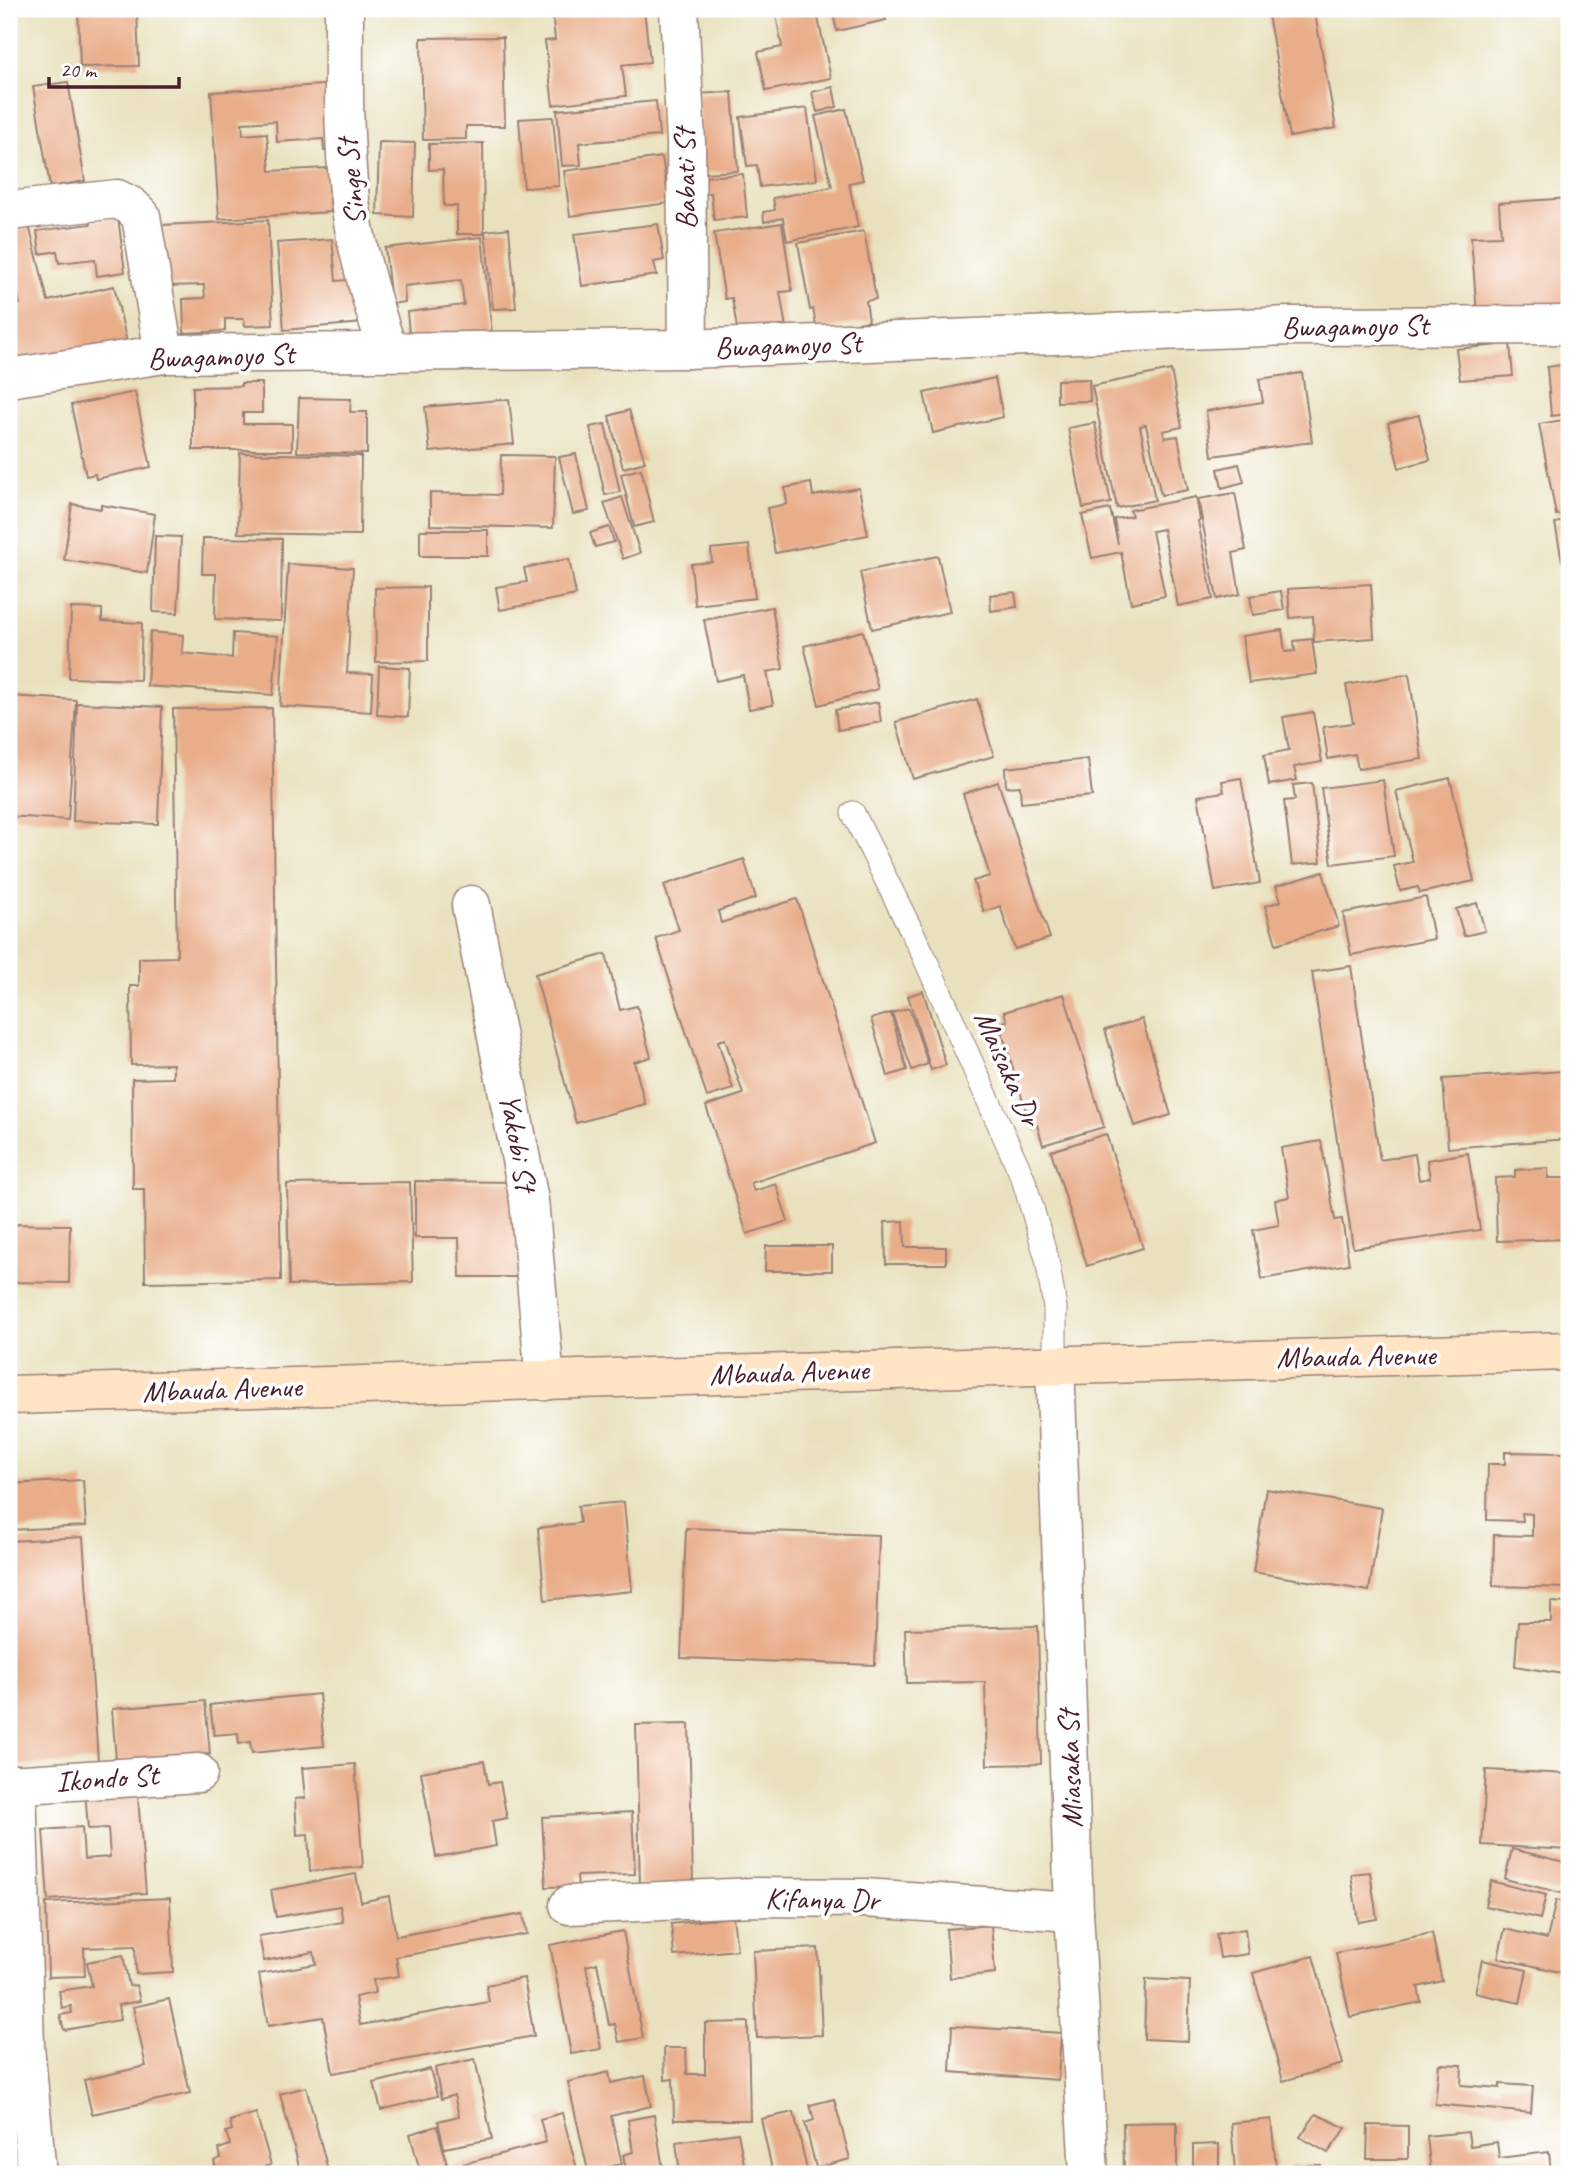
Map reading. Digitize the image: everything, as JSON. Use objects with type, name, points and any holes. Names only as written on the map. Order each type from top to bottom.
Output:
[{"type":"street","name":"Singe St","points":[[344,9],[345,124],[353,222],[388,351]]},
{"type":"street","name":"Babati St","points":[[679,9],[686,142],[688,349]]},
{"type":"street","points":[[9,211],[117,199],[131,205],[141,216],[164,354]]},
{"type":"street","name":"Bwagamoyo St","points":[[9,379],[164,354],[688,349],[1291,326],[1569,325]]},
{"type":"street","name":"Yakobi St","points":[[471,905],[529,1200],[545,1381]]},
{"type":"street","name":"Mbauda Avenue","points":[[9,1395],[545,1381],[1055,1363],[1569,1351]]},
{"type":"street","name":"Miasaka St","points":[[1055,1363],[1074,1912],[1089,2174]]},
{"type":"street","name":"Ikondo St","points":[[37,2174],[25,2046],[13,1784],[198,1773]]},
{"type":"street","name":"Kifanya Dr","points":[[569,1905],[754,1897],[863,1898],[1074,1912]]},
{"type":"lane","name":"Maisaka Dr","points":[[853,813],[923,954],[1023,1178],[1047,1259],[1055,1308],[1055,1363]]},
{"type":"building","points":[[78,9],[137,9],[139,66],[80,67]]},
{"type":"building","points":[[575,9],[644,9],[650,62],[622,65],[626,96],[553,105],[545,41],[555,40],[552,12]]},
{"type":"building","points":[[775,9],[816,9],[831,78],[766,91],[758,52],[782,47]]},
{"type":"building","points":[[832,9],[884,9],[886,20],[837,31]]},
{"type":"building","points":[[1267,9],[1314,9],[1336,128],[1290,137]]},
{"type":"building","points":[[503,37],[505,126],[466,126],[466,139],[423,140],[421,38]]},
{"type":"building","points":[[68,82],[85,181],[50,187],[33,87]]},
{"type":"building","points":[[338,84],[342,150],[324,151],[323,139],[277,142],[276,121],[242,123],[243,135],[267,133],[270,171],[328,168],[331,212],[219,219],[211,92]]},
{"type":"building","points":[[833,87],[837,107],[817,112],[812,92]]},
{"type":"building","points":[[732,92],[738,171],[703,173],[697,94]]},
{"type":"building","points":[[656,101],[659,136],[579,143],[581,165],[562,166],[557,110]]},
{"type":"building","points":[[807,108],[817,180],[760,187],[757,165],[747,166],[740,117]]},
{"type":"building","points":[[846,109],[863,180],[849,183],[858,227],[787,241],[783,218],[764,222],[763,212],[775,210],[773,198],[832,187],[815,116]]},
{"type":"building","points":[[553,117],[559,186],[524,188],[519,119]]},
{"type":"building","points":[[379,142],[415,143],[413,217],[377,215]]},
{"type":"building","points":[[483,143],[484,234],[457,234],[457,206],[444,206],[443,169],[429,170],[429,144]]},
{"type":"building","points":[[662,157],[669,203],[570,216],[564,171]]},
{"type":"building","points":[[743,174],[747,217],[714,220],[711,193],[706,194],[704,177]]},
{"type":"building","points":[[1569,198],[1569,307],[1477,314],[1471,237],[1501,236],[1499,203]]},
{"type":"building","points":[[118,217],[125,272],[97,276],[95,259],[59,263],[57,251],[40,254],[37,231],[91,224],[90,221]]},
{"type":"building","points":[[268,220],[273,325],[245,326],[244,319],[225,319],[225,331],[184,333],[183,299],[205,298],[204,285],[166,286],[162,225]]},
{"type":"building","points":[[782,223],[792,291],[780,292],[786,328],[738,335],[732,298],[725,299],[714,233]]},
{"type":"building","points":[[658,224],[664,260],[654,262],[657,275],[582,286],[574,234]]},
{"type":"building","points":[[29,225],[48,301],[114,286],[128,347],[9,367],[9,307],[20,304],[9,255],[9,230]]},
{"type":"building","points":[[509,228],[516,308],[493,309],[485,231]]},
{"type":"building","points":[[864,231],[876,299],[866,301],[869,321],[817,330],[813,309],[810,310],[798,243]]},
{"type":"building","points":[[482,237],[492,333],[410,342],[407,312],[464,305],[461,280],[404,286],[405,302],[391,304],[385,248]]},
{"type":"building","points":[[332,239],[336,281],[359,279],[363,323],[284,330],[277,243]]},
{"type":"building","points":[[1510,344],[1513,376],[1460,380],[1456,349]]},
{"type":"building","points":[[1569,364],[1569,414],[1551,416],[1547,367]]},
{"type":"building","points":[[1171,370],[1182,427],[1163,431],[1165,438],[1178,436],[1188,490],[1161,495],[1146,425],[1140,426],[1155,500],[1117,508],[1092,386]]},
{"type":"building","points":[[1302,373],[1312,442],[1212,456],[1206,411],[1263,402],[1259,379]]},
{"type":"building","points":[[995,378],[1003,417],[933,433],[924,393]]},
{"type":"building","points":[[1089,379],[1090,401],[1057,402],[1057,380]]},
{"type":"building","points":[[241,383],[262,383],[262,413],[243,413],[243,424],[292,424],[292,450],[193,450],[193,387],[241,386]]},
{"type":"building","points":[[135,392],[151,467],[96,479],[95,474],[86,476],[71,405]]},
{"type":"building","points":[[299,398],[351,399],[350,412],[367,412],[367,454],[297,452]]},
{"type":"building","points":[[509,399],[514,444],[430,452],[425,407]]},
{"type":"building","points":[[629,410],[645,462],[623,468],[609,416]]},
{"type":"building","points":[[1419,415],[1430,460],[1399,468],[1388,423]]},
{"type":"building","points":[[1569,419],[1569,513],[1556,515],[1539,424]]},
{"type":"building","points":[[1095,423],[1111,503],[1083,508],[1068,428]]},
{"type":"building","points":[[605,424],[620,492],[605,495],[590,427]]},
{"type":"building","points":[[240,453],[361,456],[360,535],[238,533]]},
{"type":"building","points":[[576,454],[589,511],[573,514],[559,457]]},
{"type":"building","points":[[501,455],[555,456],[553,528],[430,525],[430,493],[500,495]]},
{"type":"building","points":[[1239,464],[1244,482],[1222,488],[1218,469]]},
{"type":"building","points":[[641,469],[654,522],[634,527],[621,474]]},
{"type":"building","points":[[811,483],[813,496],[859,488],[868,535],[775,553],[767,508],[787,504],[785,488]]},
{"type":"building","points":[[1235,493],[1246,550],[1233,553],[1240,594],[1217,599],[1198,499]]},
{"type":"building","points":[[622,497],[640,553],[623,559],[604,503]]},
{"type":"building","points":[[1196,497],[1213,599],[1178,606],[1163,529],[1152,531],[1165,596],[1131,603],[1121,552],[1092,558],[1082,515],[1110,509],[1118,544],[1114,519],[1132,516],[1130,510]]},
{"type":"building","points":[[72,504],[101,509],[101,505],[155,514],[147,573],[64,560]]},
{"type":"building","points":[[1569,520],[1569,559],[1562,561],[1555,523]]},
{"type":"building","points":[[609,527],[614,542],[595,547],[590,533]]},
{"type":"building","points":[[420,530],[488,530],[488,556],[420,556]]},
{"type":"building","points":[[155,536],[181,537],[178,613],[153,612]]},
{"type":"building","points":[[203,538],[282,539],[281,621],[215,619],[216,574],[202,574]]},
{"type":"building","points":[[749,545],[755,598],[695,605],[691,564],[712,562],[711,549]]},
{"type":"building","points":[[938,556],[950,612],[872,629],[860,572]]},
{"type":"building","points":[[569,559],[576,595],[500,610],[496,587],[527,582],[524,568]]},
{"type":"building","points":[[288,564],[353,568],[347,673],[373,674],[371,712],[280,706]]},
{"type":"building","points":[[1371,584],[1374,638],[1314,642],[1313,616],[1290,618],[1288,589]]},
{"type":"building","points":[[428,587],[428,661],[376,662],[375,588]]},
{"type":"building","points":[[1281,591],[1284,610],[1253,615],[1250,596]]},
{"type":"building","points":[[1015,592],[1017,607],[991,611],[990,595]]},
{"type":"building","points":[[772,607],[783,669],[767,672],[773,705],[749,709],[743,675],[716,681],[704,620]]},
{"type":"building","points":[[71,608],[102,609],[102,621],[142,623],[140,680],[69,678]]},
{"type":"building","points":[[1282,630],[1285,652],[1295,651],[1294,641],[1312,639],[1317,674],[1249,683],[1242,636]]},
{"type":"building","points":[[863,631],[878,689],[819,705],[804,646]]},
{"type":"building","points":[[150,632],[183,635],[182,653],[232,658],[233,633],[278,636],[273,695],[147,686]]},
{"type":"building","points":[[379,666],[410,668],[408,717],[377,715]]},
{"type":"building","points":[[1409,674],[1422,759],[1358,769],[1355,754],[1328,759],[1323,727],[1353,723],[1346,685]]},
{"type":"building","points":[[9,696],[76,700],[68,820],[9,816]]},
{"type":"building","points":[[977,699],[994,756],[913,779],[896,722]]},
{"type":"building","points":[[878,702],[881,722],[838,730],[835,710]]},
{"type":"building","points":[[77,703],[162,707],[158,824],[73,821]]},
{"type":"building","points":[[272,708],[281,1280],[145,1282],[144,1189],[133,1189],[132,1079],[173,1078],[173,1064],[131,1065],[130,986],[139,986],[139,958],[177,957],[173,709]]},
{"type":"building","points":[[1313,712],[1322,762],[1294,767],[1297,780],[1269,785],[1264,755],[1289,750],[1283,717]]},
{"type":"building","points":[[1088,759],[1092,796],[1021,803],[1020,786],[1006,787],[1005,768]]},
{"type":"building","points":[[1241,778],[1260,883],[1215,891],[1198,796],[1224,792],[1222,781]]},
{"type":"building","points":[[1450,778],[1474,881],[1420,893],[1418,887],[1400,891],[1394,866],[1413,862],[1396,791]]},
{"type":"building","points":[[1383,780],[1394,856],[1332,864],[1321,788]]},
{"type":"building","points":[[998,782],[1050,938],[1015,949],[1000,906],[984,912],[973,881],[990,876],[963,794]]},
{"type":"building","points":[[1312,783],[1321,862],[1292,865],[1284,801],[1295,800],[1293,785]]},
{"type":"building","points":[[744,859],[756,898],[718,911],[721,923],[797,899],[875,1143],[751,1183],[754,1191],[776,1184],[788,1221],[747,1234],[706,1106],[743,1094],[725,1039],[718,1041],[733,1089],[707,1097],[656,938],[679,930],[664,885]]},
{"type":"building","points":[[1323,872],[1339,926],[1276,944],[1265,906],[1281,901],[1276,886]]},
{"type":"building","points":[[1426,897],[1434,939],[1351,955],[1343,913]]},
{"type":"building","points":[[1477,903],[1485,931],[1464,936],[1456,909]]},
{"type":"building","points":[[606,954],[620,1010],[637,1006],[651,1057],[634,1062],[645,1104],[576,1123],[535,974]]},
{"type":"building","points":[[1351,966],[1380,1160],[1415,1154],[1419,1180],[1430,1178],[1427,1160],[1468,1153],[1480,1230],[1353,1248],[1312,972]]},
{"type":"building","points":[[923,991],[946,1065],[931,1070],[908,996]]},
{"type":"building","points":[[1064,994],[1104,1127],[1043,1145],[1037,1125],[1031,1127],[999,1023],[1007,1021],[1004,1012]]},
{"type":"building","points":[[909,1008],[928,1064],[912,1070],[892,1013]]},
{"type":"building","points":[[891,1013],[907,1070],[888,1076],[871,1019]]},
{"type":"building","points":[[1142,1019],[1171,1115],[1134,1126],[1105,1030]]},
{"type":"building","points":[[1563,1071],[1568,1139],[1448,1148],[1443,1079]]},
{"type":"building","points":[[1106,1134],[1143,1248],[1087,1266],[1051,1151]]},
{"type":"building","points":[[1321,1141],[1335,1220],[1342,1219],[1349,1264],[1262,1279],[1253,1230],[1279,1225],[1275,1200],[1289,1197],[1281,1148]]},
{"type":"building","points":[[1548,1168],[1548,1178],[1569,1178],[1569,1239],[1497,1241],[1495,1178],[1515,1177],[1515,1170]]},
{"type":"building","points":[[415,1181],[518,1182],[519,1277],[460,1277],[459,1238],[415,1238]]},
{"type":"building","points":[[410,1182],[413,1282],[289,1285],[287,1184]]},
{"type":"building","points":[[904,1221],[905,1247],[946,1247],[946,1264],[886,1264],[885,1222]]},
{"type":"building","points":[[9,1224],[70,1225],[69,1283],[9,1282]]},
{"type":"building","points":[[766,1246],[832,1246],[832,1271],[765,1271]]},
{"type":"building","points":[[1505,1452],[1569,1453],[1569,1588],[1493,1586],[1494,1535],[1532,1536],[1532,1514],[1522,1513],[1523,1521],[1487,1520],[1488,1464],[1505,1464]]},
{"type":"building","points":[[83,1480],[86,1526],[9,1530],[9,1484]]},
{"type":"building","points":[[1266,1489],[1382,1508],[1369,1591],[1253,1572]]},
{"type":"building","points":[[624,1502],[632,1591],[545,1600],[538,1528],[580,1523],[578,1506]]},
{"type":"building","points":[[686,1528],[879,1535],[875,1665],[681,1658]]},
{"type":"building","points":[[83,1537],[98,1761],[13,1766],[9,1719],[9,1541]]},
{"type":"building","points":[[1551,1602],[1569,1603],[1569,1675],[1515,1666],[1518,1622],[1551,1622]]},
{"type":"building","points":[[1038,1626],[1041,1764],[987,1765],[985,1682],[907,1683],[905,1629]]},
{"type":"building","points":[[319,1694],[324,1746],[252,1753],[250,1742],[239,1744],[238,1733],[214,1735],[210,1705]]},
{"type":"building","points":[[205,1701],[210,1754],[116,1761],[112,1709]]},
{"type":"building","points":[[689,1724],[693,1884],[640,1886],[636,1725]]},
{"type":"building","points":[[484,1761],[488,1784],[500,1782],[507,1818],[492,1821],[496,1846],[436,1857],[421,1772]]},
{"type":"building","points":[[355,1764],[363,1867],[310,1871],[308,1834],[297,1835],[295,1799],[305,1798],[302,1768]]},
{"type":"building","points":[[1486,1770],[1569,1774],[1569,1850],[1482,1845]]},
{"type":"building","points":[[137,1786],[146,1893],[48,1900],[43,1830],[82,1827],[84,1859],[110,1857],[108,1828],[88,1829],[85,1790]]},
{"type":"building","points":[[632,1812],[635,1874],[577,1876],[578,1886],[546,1887],[542,1817]]},
{"type":"building","points":[[1512,1849],[1569,1863],[1569,1895],[1505,1879]]},
{"type":"building","points":[[1370,1872],[1377,1919],[1358,1922],[1351,1874]]},
{"type":"building","points":[[356,1874],[361,1902],[389,1896],[396,1936],[523,1914],[527,1934],[396,1957],[399,1976],[373,1980],[375,1993],[355,1997],[360,2025],[489,2002],[486,1985],[524,1978],[534,2036],[333,2073],[323,2017],[268,2026],[259,1974],[316,1964],[314,1952],[264,1961],[259,1936],[343,1922],[340,1906],[276,1917],[271,1890]]},
{"type":"building","points":[[1491,1881],[1546,1895],[1540,1919],[1485,1906]]},
{"type":"building","points":[[170,1898],[173,1972],[136,1974],[135,1946],[84,1948],[85,1976],[48,1977],[46,1903]]},
{"type":"building","points":[[1556,1900],[1569,1903],[1569,1974],[1498,1958],[1505,1929],[1547,1939]]},
{"type":"building","points":[[733,1917],[737,1950],[674,1956],[671,1924]]},
{"type":"building","points":[[991,1925],[995,1973],[950,1978],[946,1929]]},
{"type":"building","points":[[1245,1929],[1248,1954],[1220,1958],[1216,1934]]},
{"type":"building","points":[[623,1931],[643,2038],[619,2042],[615,2024],[609,2025],[597,1963],[586,1966],[601,2049],[571,2054],[550,1945]]},
{"type":"building","points":[[1432,1933],[1442,1981],[1418,1987],[1421,2002],[1350,2017],[1336,1953]]},
{"type":"building","points":[[818,1948],[822,2035],[757,2038],[753,1951]]},
{"type":"building","points":[[123,1955],[129,1986],[136,1985],[140,2001],[118,2005],[120,2020],[64,2030],[60,2015],[72,2013],[71,2006],[62,2008],[59,1991],[92,1986],[87,1962]]},
{"type":"building","points":[[1313,1956],[1343,2064],[1283,2081],[1253,1973]]},
{"type":"building","points":[[1482,1960],[1527,1970],[1520,2003],[1475,1993]]},
{"type":"building","points":[[1146,1979],[1190,1981],[1188,2041],[1144,2039]]},
{"type":"building","points":[[169,1999],[190,2093],[92,2114],[84,2080],[146,2066],[133,2007]]},
{"type":"building","points":[[748,2022],[750,2120],[674,2120],[673,2079],[665,2080],[664,2048],[686,2048],[687,2074],[705,2074],[705,2023]]},
{"type":"building","points":[[952,2026],[1061,2033],[1058,2080],[950,2072]]},
{"type":"building","points":[[475,2059],[492,2139],[444,2148],[438,2121],[459,2116],[454,2095],[441,2099],[435,2068]]},
{"type":"building","points":[[1439,2064],[1462,2065],[1461,2085],[1500,2088],[1500,2084],[1533,2086],[1531,2113],[1435,2104]]},
{"type":"building","points":[[430,2069],[437,2096],[381,2110],[374,2083]]},
{"type":"building","points":[[609,2072],[611,2083],[645,2076],[651,2106],[611,2116],[622,2164],[588,2171],[568,2082]]},
{"type":"building","points":[[306,2087],[329,2174],[301,2174],[280,2094]]},
{"type":"building","points":[[834,2099],[850,2159],[816,2168],[805,2123],[814,2120],[810,2105]]},
{"type":"building","points":[[794,2112],[808,2174],[773,2174],[761,2119]]},
{"type":"building","points":[[256,2113],[271,2165],[240,2174],[211,2174],[217,2172],[214,2161],[221,2158],[219,2149],[230,2145],[226,2132],[232,2130],[230,2121]]},
{"type":"building","points":[[562,2113],[577,2169],[556,2174],[421,2174],[410,2134],[437,2126],[448,2168],[546,2142],[540,2119]]},
{"type":"building","points":[[1316,2114],[1346,2128],[1328,2153],[1300,2137]]},
{"type":"building","points":[[654,2115],[664,2174],[627,2174],[623,2155],[633,2152],[628,2120]]},
{"type":"building","points":[[1271,2119],[1276,2167],[1235,2171],[1231,2123]]},
{"type":"building","points":[[1177,2122],[1177,2174],[1124,2174],[1123,2123]]},
{"type":"building","points":[[1368,2125],[1408,2126],[1408,2159],[1367,2159]]},
{"type":"building","points":[[1468,2132],[1470,2146],[1497,2142],[1499,2158],[1549,2152],[1551,2174],[1431,2174],[1427,2136]]},
{"type":"building","points":[[738,2133],[746,2174],[680,2174],[676,2142]]},
{"type":"building","points":[[1219,2144],[1219,2174],[1193,2174],[1193,2145]]},
{"type":"building","points":[[1291,2165],[1321,2165],[1321,2174],[1291,2174]]},
{"type":"building","points":[[1394,2168],[1395,2174],[1338,2174],[1338,2169]]}]
